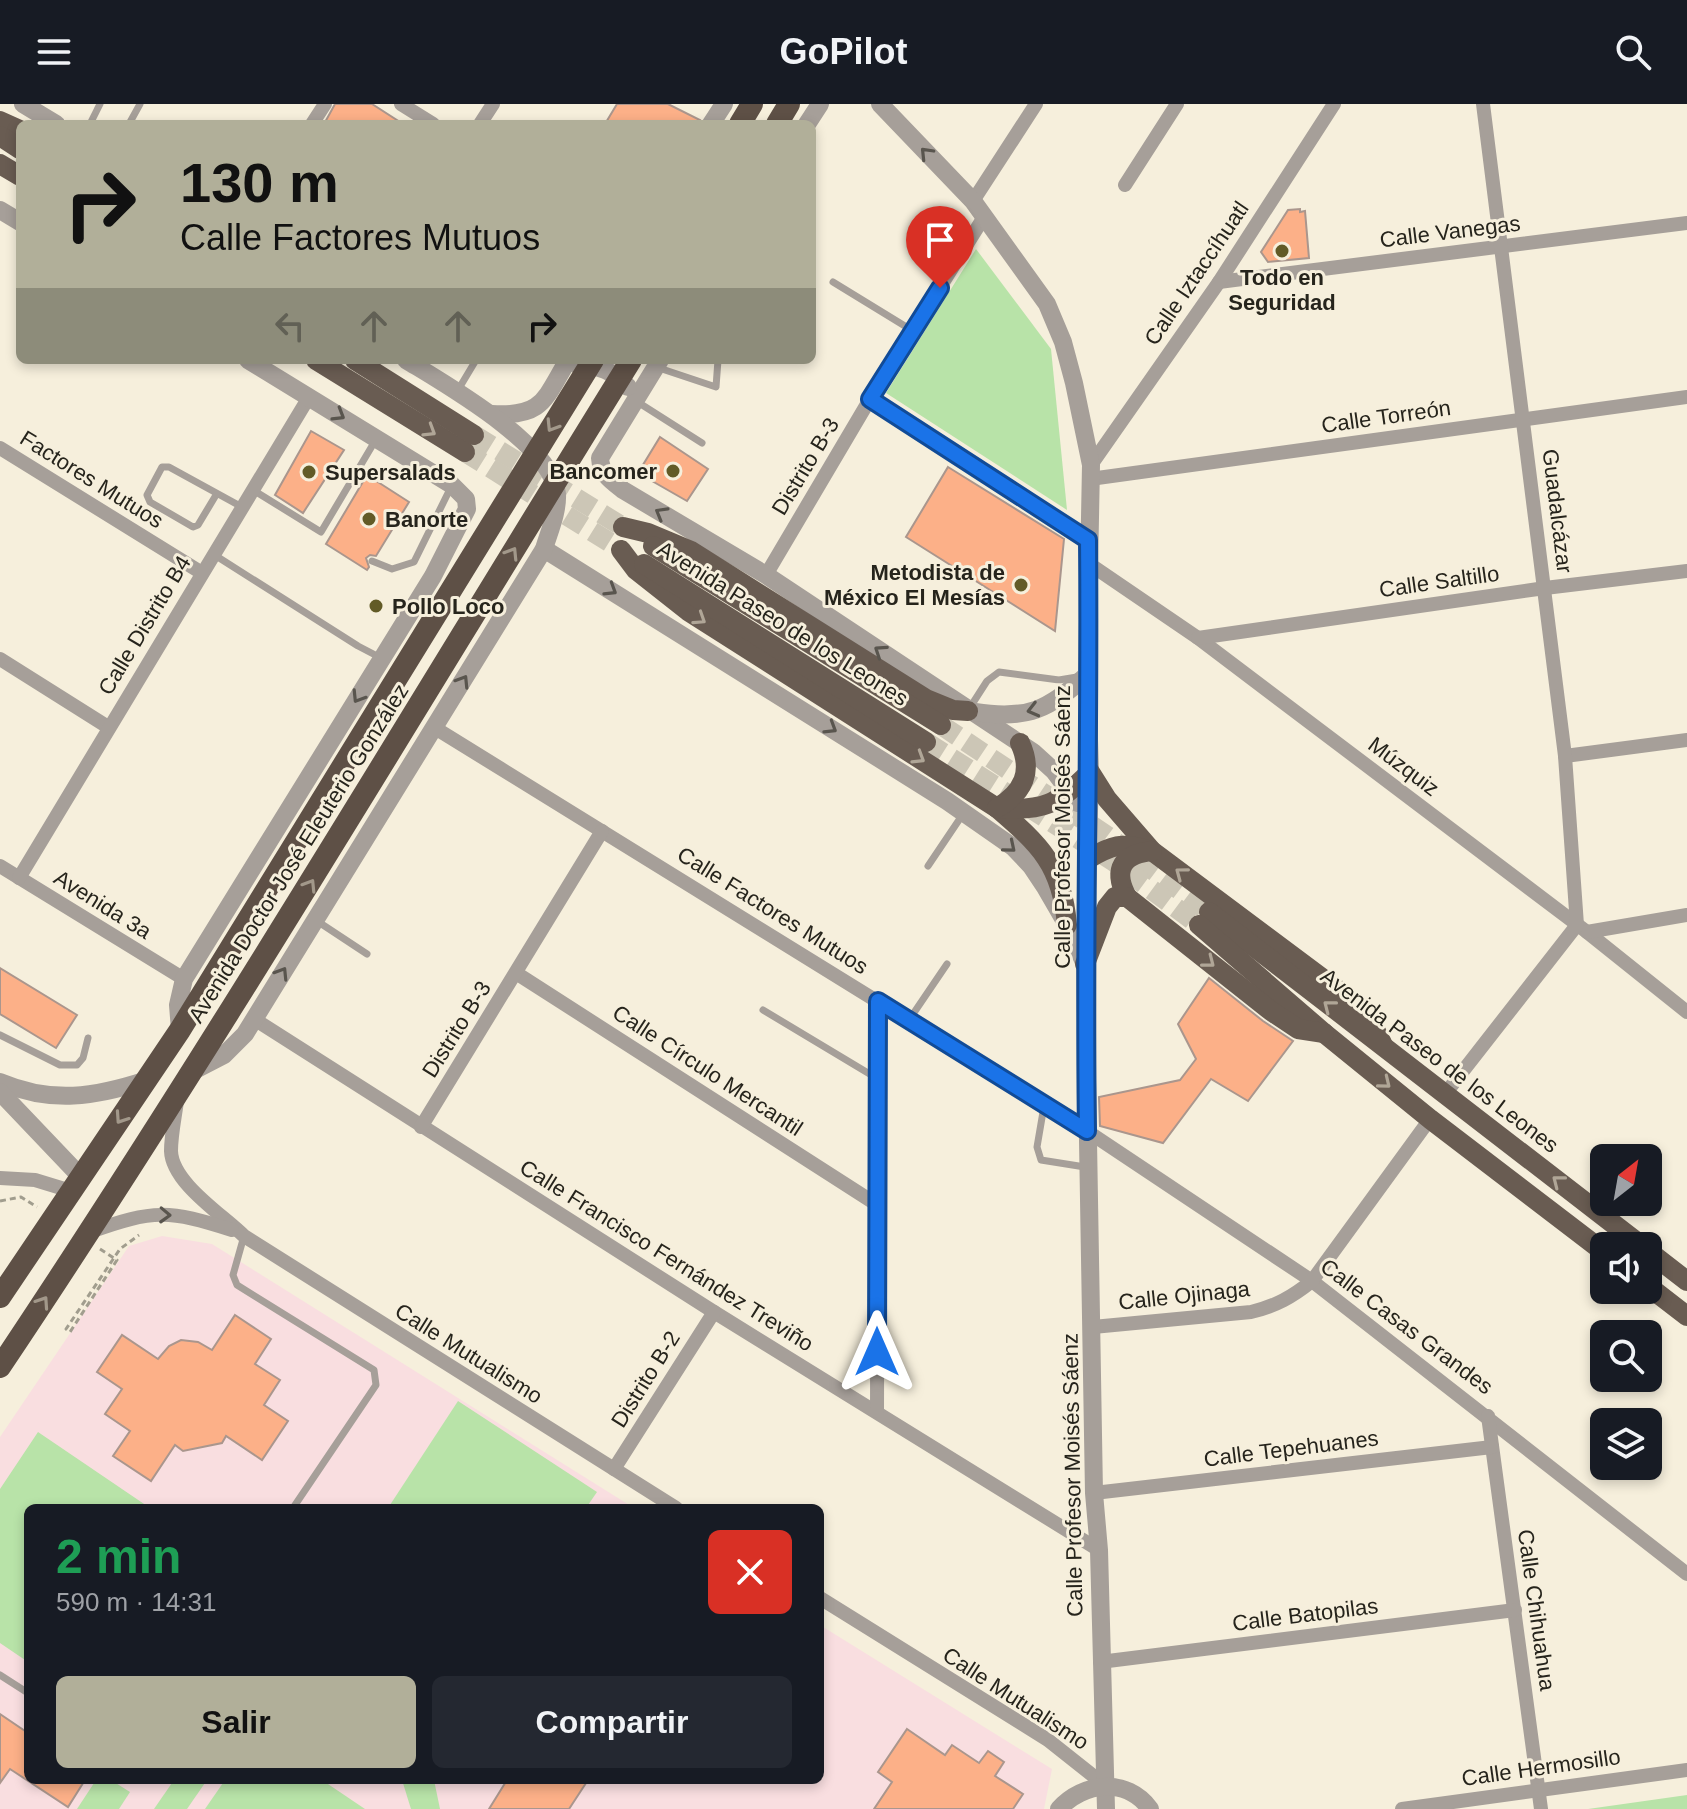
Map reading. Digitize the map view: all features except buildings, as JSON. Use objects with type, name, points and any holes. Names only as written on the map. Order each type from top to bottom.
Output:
[{"type":"highway","name":"Avenida Doctor José Eleuterio González","points":[[0,1297],[180,1030],[591,364]]},
{"type":"highway","name":"Avenida Doctor José Eleuterio González","points":[[0,1367],[195,1070],[629,364]]},
{"type":"main road","points":[[323,364],[469,444],[360,364]]},
{"type":"main road","points":[[968,711],[953,710],[926,699],[691,551],[648,533],[619,541],[636,570],[688,611],[997,808],[1037,843],[1055,871],[1065,900],[1067,925]]},
{"type":"main road","name":"Avenida Paseo de los Leones","points":[[619,541],[941,725]]},
{"type":"main road","name":"Avenida Paseo de los Leones","points":[[619,541],[926,742]]},
{"type":"main road","points":[[997,808],[1013,795],[1026,775],[1027,759],[1020,743]]},
{"type":"main road","points":[[997,808],[1024,810],[1044,807],[1071,791],[1090,772],[1114,808],[1152,851],[1342,993],[1369,1018],[1386,1051]]},
{"type":"main road","points":[[1088,859],[1108,847],[1127,844],[1152,851]]},
{"type":"main road","points":[[1152,851],[1134,853],[1125,860],[1120,881],[1127,897],[1271,1011],[1298,1029],[1324,1033]]},
{"type":"main road","points":[[1085,964],[1107,907],[1115,897],[1127,897]]},
{"type":"main road","name":"Avenida Paseo de los Leones","points":[[1590,1241],[1324,1033],[1204,918],[1445,1094],[1624,1232]]},
{"type":"main road","points":[[1662,1262],[1687,1281]]},
{"type":"main road","points":[[1662,1297],[1687,1316]]},
{"type":"street","points":[[23,104],[49,120]]},
{"type":"street","points":[[401,104],[427,120]]},
{"type":"street","name":"Calle Profesor Moisés Sáenz","points":[[880,104],[973,201],[1047,304],[1063,342],[1074,383],[1090,472],[1087,675],[1090,772],[1085,964],[1094,1493],[1099,1550],[1106,1809]]},
{"type":"street","points":[[973,201],[1036,104]]},
{"type":"street","points":[[1125,185],[1177,104]]},
{"type":"street","name":"Calle Iztaccíhuatl","points":[[1090,472],[1219,282],[1334,104]]},
{"type":"street","name":"Guadalcázar","points":[[1483,104],[1545,588],[1582,929]]},
{"type":"street","name":"Distrito B-3","points":[[766,575],[870,399],[984,217]]},
{"type":"street","name":"Calle Vanegas","points":[[1219,282],[1687,223]]},
{"type":"street","points":[[180,1030],[178,1005],[184,979],[433,576],[467,509],[466,499],[452,485],[255,364]]},
{"type":"street","points":[[195,1070],[224,1055],[245,1034],[544,549],[557,493],[547,469],[492,414],[413,364]]},
{"type":"street","points":[[657,364],[600,458],[600,469],[607,478],[766,575],[1020,743],[1054,771],[1088,819]]},
{"type":"street","points":[[492,414],[528,412],[541,404],[565,365],[598,367],[611,372],[625,384],[635,400]]},
{"type":"street","name":"Calle Distrito B4","points":[[19,878],[309,397]]},
{"type":"street","name":"Calle Torreón","points":[[1090,472],[1687,397]]},
{"type":"street","points":[[870,399],[1088,540]]},
{"type":"street","name":"Factores Mutuos","points":[[0,448],[202,573]]},
{"type":"street","points":[[544,549],[947,801],[1013,847],[1031,866],[1067,925],[1085,964]]},
{"type":"street","name":"Múzquiz","points":[[1088,563],[1198,638],[1687,1012]]},
{"type":"street","name":"Calle Saltillo","points":[[1198,638],[1545,588],[1687,571]]},
{"type":"street","points":[[0,659],[108,727]]},
{"type":"street","points":[[968,711],[995,715],[1039,710],[1064,696],[1087,675]]},
{"type":"street","name":"Calle Factores Mutuos","points":[[435,728],[1087,1131]]},
{"type":"street","points":[[1565,756],[1687,740]]},
{"type":"street","points":[[947,801],[997,808]]},
{"type":"street","name":"Distrito B-3","points":[[421,1127],[602,831]]},
{"type":"street","name":"Avenida 3a","points":[[0,866],[184,979]]},
{"type":"street","points":[[1445,1094],[1582,929],[1687,915]]},
{"type":"street","name":"Calle Círculo Mercantil","points":[[516,973],[876,1204]]},
{"type":"street","points":[[877,1411],[878,1001]]},
{"type":"street","name":"Calle Francisco Fernández Treviño","points":[[254,1019],[714,1312],[1099,1550]]},
{"type":"street","points":[[0,1082],[23,1092],[65,1097],[106,1093],[147,1080]]},
{"type":"street","points":[[0,1092],[76,1184]]},
{"type":"street","name":"Calle Mutualismo","points":[[178,1096],[171,1153],[175,1165],[189,1186],[242,1234],[670,1504]]},
{"type":"street","name":"Calle Ojinaga","points":[[1093,1327],[1251,1312],[1273,1307],[1291,1297],[1312,1281],[1430,1119]]},
{"type":"street","name":"Calle Casas Grandes","points":[[1087,1131],[1312,1281],[1687,1574]]},
{"type":"street","points":[[0,1178],[76,1184]]},
{"type":"street","name":"Calle Mutualismo","points":[[90,1232],[162,1213],[198,1219],[242,1234]]},
{"type":"street","name":"Distrito B-2","points":[[614,1469],[714,1312]]},
{"type":"street","name":"Calle Chihuahua","points":[[1488,1416],[1541,1809]]},
{"type":"street","name":"Calle Tepehuanes","points":[[1094,1493],[1492,1447]]},
{"type":"street","name":"Calle Mutualismo","points":[[824,1600],[1048,1740],[1106,1786]]},
{"type":"street","name":"Calle Batopilas","points":[[1100,1662],[1515,1610]]},
{"type":"street","name":"Calle Hermosillo","points":[[1402,1809],[1687,1770]]},
{"type":"street","points":[[1059,1809],[1072,1796],[1086,1789],[1106,1786],[1134,1794],[1150,1809]]},
{"type":"lane","points":[[833,282],[913,331]]},
{"type":"lane","points":[[457,391],[474,364]]},
{"type":"lane","points":[[660,364],[716,387],[718,364]]},
{"type":"lane","points":[[635,400],[702,443]]},
{"type":"lane","points":[[321,532],[376,438]]},
{"type":"lane","points":[[216,495],[198,525],[193,527],[150,502],[147,495],[162,467],[169,467],[242,507]]},
{"type":"lane","points":[[372,561],[392,569],[414,562],[452,485]]},
{"type":"lane","points":[[253,490],[330,537]]},
{"type":"lane","points":[[213,554],[382,658]]},
{"type":"lane","points":[[414,562],[433,576]]},
{"type":"lane","points":[[968,711],[987,681],[999,672],[1059,680],[1087,675]]},
{"type":"lane","points":[[928,866],[964,812]]},
{"type":"lane","points":[[315,920],[367,954]]},
{"type":"lane","points":[[909,1020],[947,964]]},
{"type":"lane","points":[[763,1010],[879,1080]]},
{"type":"lane","points":[[0,1035],[60,1065],[77,1065],[83,1058],[88,1038]]},
{"type":"lane","points":[[1044,1104],[1037,1147],[1041,1160],[1088,1168]]},
{"type":"lane","points":[[242,1234],[233,1275],[237,1285],[374,1370],[377,1378],[376,1385],[296,1504]]},
{"type":"lane","points":[[0,1675],[24,1690]]},
{"type":"path","points":[[0,1201],[21,1197]]},
{"type":"path","points":[[117,1260],[70,1332],[66,1329],[120,1249],[136,1235],[150,1232]]},
{"type":"shaded area","points":[[162,1236],[212,1244],[628,1504],[24,1504],[24,1784],[824,1784],[824,1627],[1052,1769],[1044,1809],[0,1809],[0,1437],[129,1246]]},
{"type":"green space","points":[[976,249],[1051,349],[1067,510],[886,393]]},
{"type":"green space","points":[[458,1401],[597,1492],[589,1504],[391,1504]]},
{"type":"green space","points":[[38,1432],[144,1504],[24,1504],[24,1659],[0,1643],[0,1489]]},
{"type":"green space","points":[[93,1784],[117,1784],[130,1792],[119,1809],[77,1809]]},
{"type":"green space","points":[[171,1784],[204,1784],[187,1809],[154,1809]]},
{"type":"green space","points":[[222,1784],[328,1784],[365,1809],[205,1809]]},
{"type":"green space","points":[[403,1784],[435,1784],[440,1809],[411,1809]]},
{"type":"green space","points":[[1687,1795],[1687,1809],[1588,1809]]},
{"type":"tunnel","points":[[474,435],[623,527]]},
{"type":"tunnel","points":[[465,452],[614,545]]},
{"type":"tunnel","points":[[941,725],[1106,835],[1209,912]]},
{"type":"tunnel","points":[[926,742],[1113,861],[1199,925]]},
{"type":"place","name":"Todo en Seguridad","points":[[1282,251]]},
{"type":"place","name":"Bancomer","points":[[673,471]]},
{"type":"place","name":"Supersalads","points":[[309,472]]},
{"type":"place","name":"Banorte","points":[[369,519]]},
{"type":"place","name":"Metodista de México El Mesías","points":[[1021,585]]},
{"type":"place","name":"Pollo Loco","points":[[376,606]]},
{"type":"route","points":[[877,1352],[878,1001],[1087,1131],[1088,540],[870,399],[940,288]]}]
